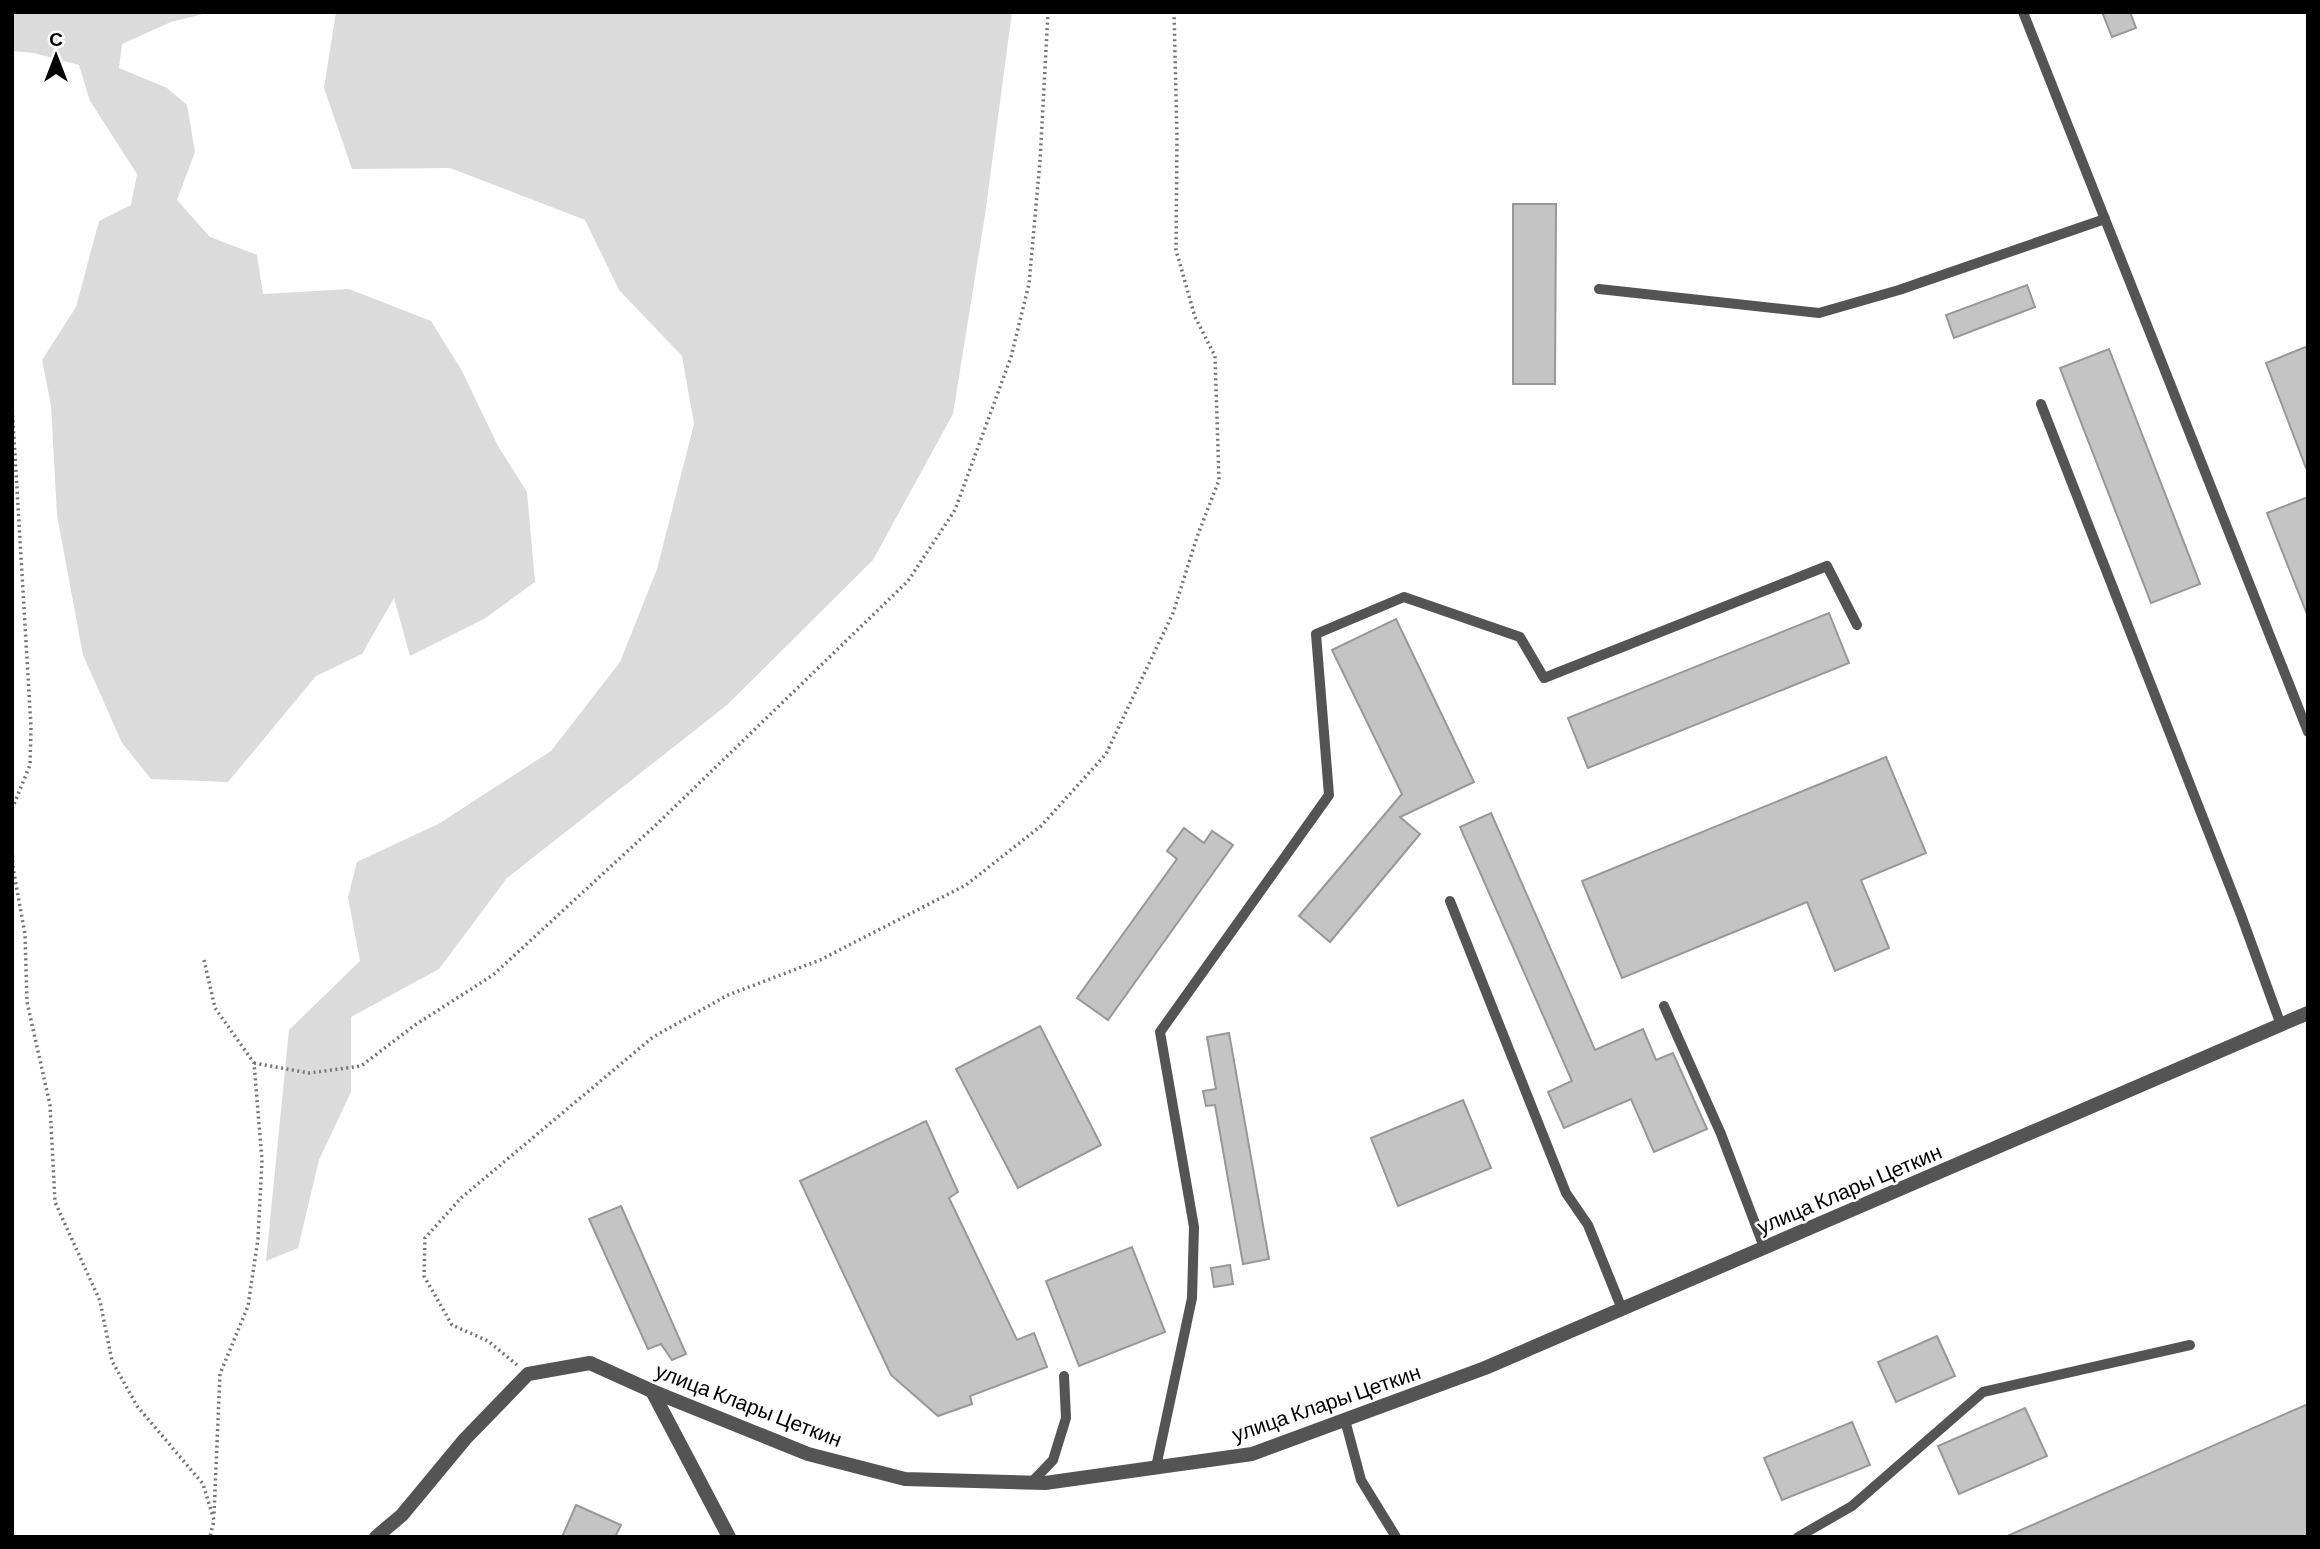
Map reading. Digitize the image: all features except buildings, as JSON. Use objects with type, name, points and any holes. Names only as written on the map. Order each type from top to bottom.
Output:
[{"type":"street","name":"улица Клары Цеткин","points":[[528,1374],[590,1363],[808,1454],[905,1479],[1045,1483],[1252,1454],[1485,1368],[2308,1013]]},
{"type":"street","points":[[376,1537],[401,1515],[465,1439],[528,1374]]},
{"type":"street","points":[[652,1391],[729,1537]]},
{"type":"lane","points":[[2023,12],[2308,732]]},
{"type":"lane","points":[[1599,289],[1819,313],[1899,290],[2105,219]]},
{"type":"lane","points":[[2041,404],[2281,1024]]},
{"type":"lane","points":[[1156,1467],[1192,1298],[1194,1227],[1160,1032],[1329,796],[1315,634],[1404,597],[1520,637],[1544,678],[1827,566],[1857,625]]},
{"type":"lane","points":[[1450,901],[1566,1194],[1588,1225],[1622,1309]]},
{"type":"lane","points":[[1664,1006],[1721,1134],[1765,1247]]},
{"type":"lane","points":[[1798,1537],[1852,1506],[1983,1392],[2190,1345]]},
{"type":"lane","points":[[1031,1483],[1053,1460],[1066,1418],[1064,1376]]},
{"type":"lane","points":[[1345,1420],[1362,1480],[1396,1537]]},
{"type":"path","points":[[254,1063],[309,1073],[361,1066],[415,1024],[493,975],[658,823],[908,581],[955,510],[1012,357],[1029,284],[1040,161],[1048,12]]},
{"type":"path","points":[[528,1374],[488,1341],[452,1325],[424,1276],[425,1238],[461,1198],[653,1037],[728,995],[820,960],[966,885],[1041,826],[1106,754],[1112,742],[1173,613],[1197,537],[1219,480],[1215,356],[1195,317],[1176,250],[1174,12]]},
{"type":"path","points":[[12,404],[32,727],[30,765],[12,809]]},
{"type":"path","points":[[12,844],[13,868],[25,934],[27,1002],[50,1105],[55,1202],[100,1301],[112,1361],[137,1406],[203,1484],[214,1520]]},
{"type":"path","points":[[204,960],[215,1007],[254,1063],[261,1160],[258,1239],[248,1306],[220,1374],[214,1520],[210,1537]]},
{"type":"shaded area","points":[[12,12],[212,12],[171,22],[122,44],[119,68],[167,88],[187,105],[195,152],[177,200],[210,237],[257,255],[263,294],[349,289],[431,321],[462,371],[498,446],[527,492],[535,582],[484,619],[410,656],[394,598],[362,654],[316,676],[228,782],[151,779],[122,743],[83,655],[57,515],[51,405],[42,360],[76,307],[99,221],[131,205],[137,174],[90,101],[79,65],[34,53],[12,51]]},
{"type":"shaded area","points":[[336,12],[1012,12],[985,215],[953,414],[873,560],[727,705],[507,878],[439,969],[351,1017],[351,1092],[319,1160],[298,1248],[266,1261],[289,1030],[360,961],[348,897],[357,862],[440,823],[551,751],[620,662],[657,569],[694,424],[682,356],[619,290],[585,220],[450,168],[352,169],[324,88]]}]
